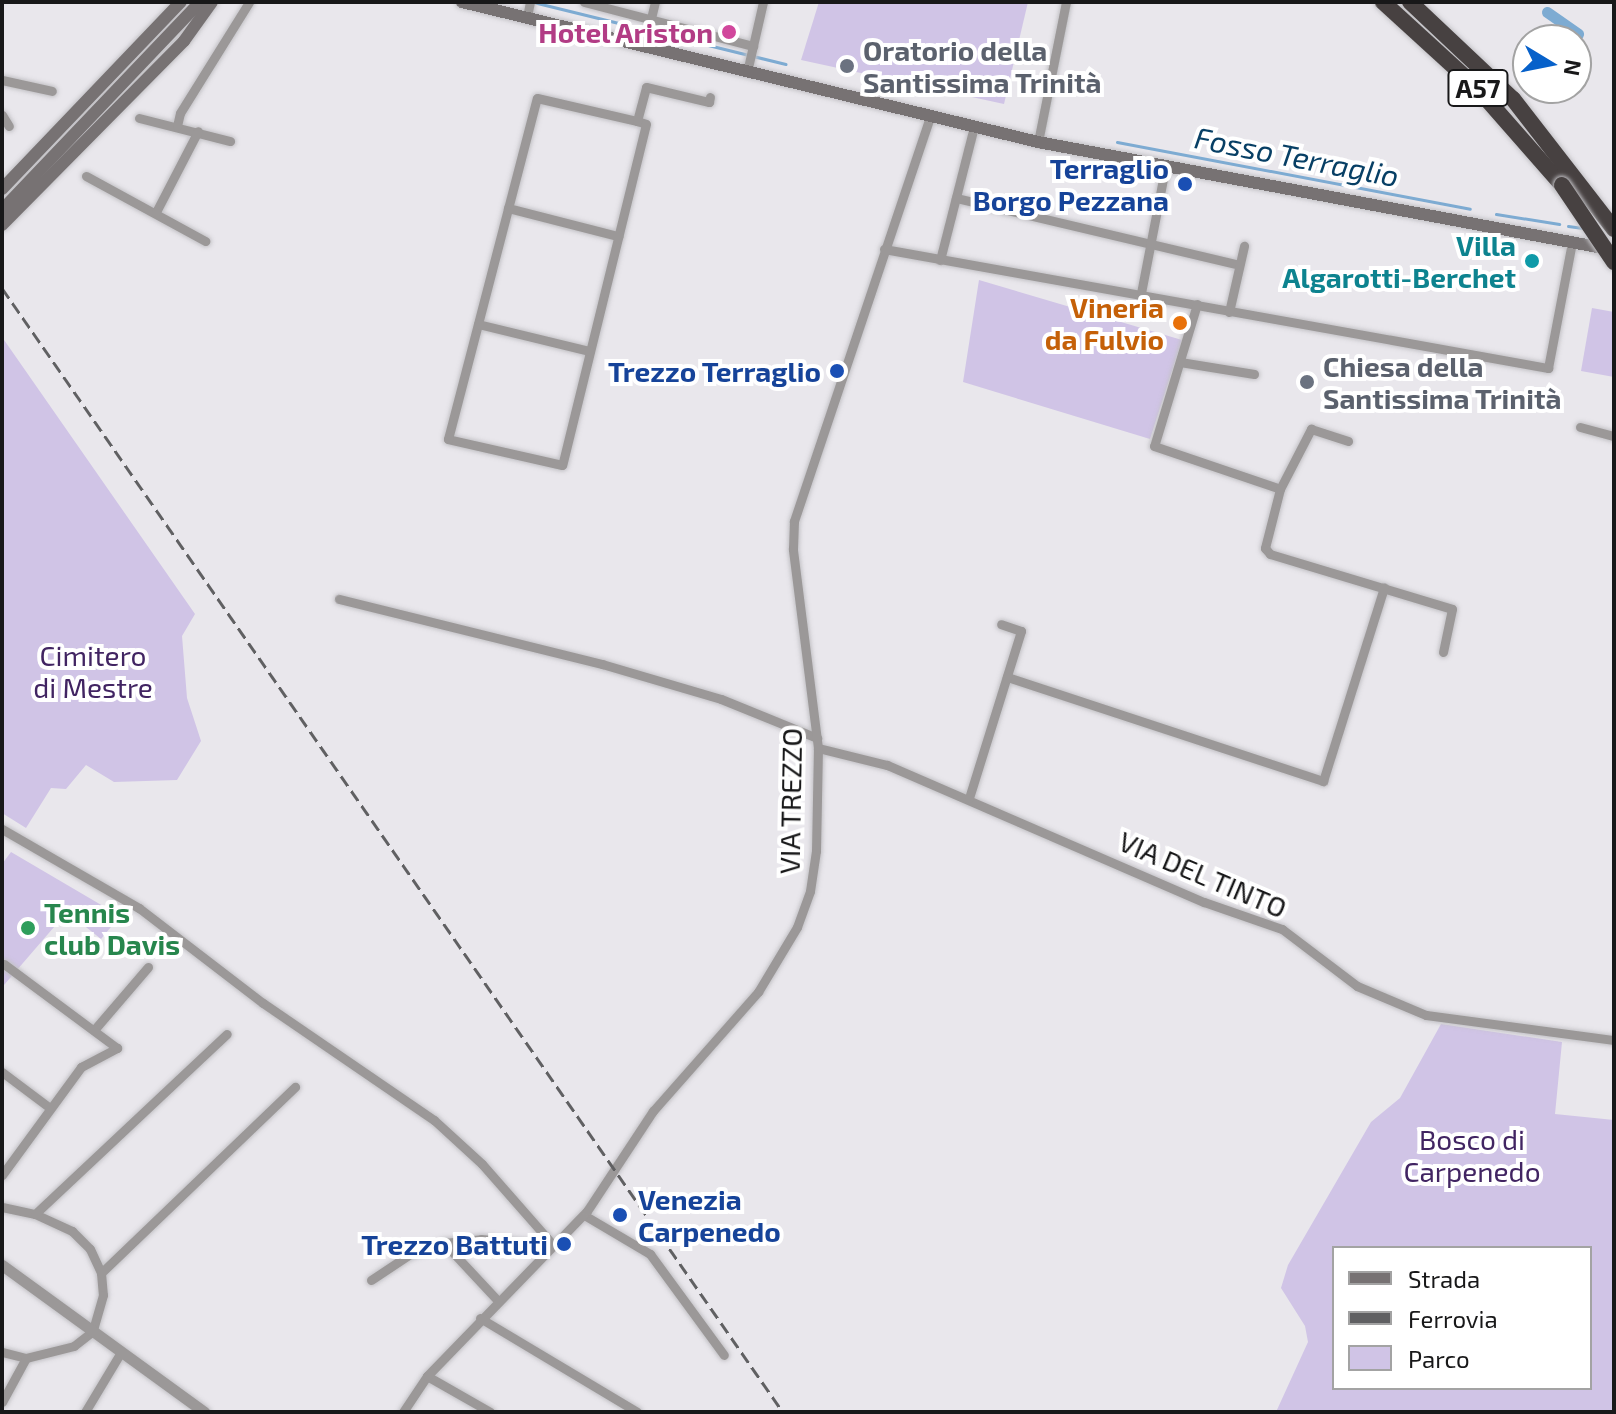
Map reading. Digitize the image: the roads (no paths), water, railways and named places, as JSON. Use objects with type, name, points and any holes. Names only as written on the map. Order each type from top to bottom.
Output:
[{"type":"highway","name":"A57","points":[[1367,2],[1416,11]]},
{"type":"highway","name":"A57","points":[[1383,2],[1416,11],[1493,105],[1614,229]]},
{"type":"highway","name":"A57","points":[[1569,180],[1614,262]]},
{"type":"main road","points":[[2,189],[181,2]]},
{"type":"main road","points":[[2,202],[192,2]]},
{"type":"main road","points":[[462,2],[529,9],[646,42],[750,58],[930,116],[1038,142],[1614,250]]},
{"type":"main road","points":[[2,210],[209,5]]},
{"type":"main road","points":[[2,225],[69,162],[209,5]]},
{"type":"street","points":[[177,126],[180,113],[249,2]]},
{"type":"street","points":[[584,2],[750,58],[763,2]]},
{"type":"street","points":[[646,42],[655,2]]},
{"type":"street","points":[[1038,142],[1066,2]]},
{"type":"street","points":[[2,80],[52,91]]},
{"type":"street","points":[[637,121],[646,87],[709,102],[710,97]]},
{"type":"street","points":[[537,98],[637,121],[646,124],[562,465],[448,439],[537,98]]},
{"type":"street","points":[[2,115],[9,126]]},
{"type":"street","name":"VIA TREZZO","points":[[403,1412],[427,1376],[480,1318],[584,1215],[653,1111],[733,1023],[782,958],[810,891],[817,743],[793,549],[794,521],[930,116]]},
{"type":"street","points":[[139,118],[230,141]]},
{"type":"street","points":[[940,260],[974,127]]},
{"type":"street","points":[[156,212],[198,131]]},
{"type":"street","points":[[1141,293],[1165,168]]},
{"type":"street","points":[[86,176],[205,241]]},
{"type":"street","points":[[956,198],[1239,265]]},
{"type":"street","points":[[508,208],[618,236]]},
{"type":"street","points":[[884,249],[1548,368],[1572,242]]},
{"type":"street","points":[[1229,312],[1244,246]]},
{"type":"street","points":[[1197,304],[1154,446],[1280,489]]},
{"type":"street","points":[[478,324],[590,351]]},
{"type":"street","points":[[1180,362],[1254,374]]},
{"type":"street","points":[[1580,427],[1614,436]]},
{"type":"street","points":[[1348,441],[1311,429],[1280,489],[1266,552],[1452,609],[1443,652]]},
{"type":"street","points":[[1007,677],[1323,781],[1384,587]]},
{"type":"street","name":"VIA DEL TINTO","points":[[339,599],[632,673],[721,699],[817,743],[861,756],[969,798],[1204,902],[1282,929],[1357,986],[1426,1015],[1614,1040]]},
{"type":"street","points":[[969,798],[1021,631],[1001,624]]},
{"type":"street","points":[[2,829],[100,885],[446,1129],[554,1246]]},
{"type":"street","points":[[2,1175],[81,1067],[117,1048],[4,964]]},
{"type":"street","points":[[94,1030],[148,967]]},
{"type":"street","points":[[35,1214],[227,1034]]},
{"type":"street","points":[[2,1072],[50,1108]]},
{"type":"street","points":[[101,1273],[295,1087]]},
{"type":"street","points":[[2,1207],[35,1214],[72,1231],[90,1249],[101,1273],[103,1295],[93,1331],[51,1356],[26,1358],[2,1352]]},
{"type":"street","points":[[584,1215],[650,1254],[724,1355]]},
{"type":"street","points":[[371,1280],[410,1254],[444,1243],[481,1239],[554,1246]]},
{"type":"street","points":[[444,1243],[498,1301]]},
{"type":"street","points":[[2,1265],[204,1412]]},
{"type":"street","points":[[480,1318],[637,1412]]},
{"type":"street","points":[[85,1412],[121,1352]]},
{"type":"street","points":[[2,1402],[26,1358]]},
{"type":"street","points":[[427,1376],[490,1412]]},
{"type":"waterway","name":"Fosso Terraglio","points":[[533,2],[785,64]]},
{"type":"waterway","points":[[1547,12],[1564,24]]},
{"type":"waterway","name":"Fosso Terraglio","points":[[1117,142],[1470,209]]},
{"type":"waterway","name":"Fosso Terraglio","points":[[1496,214],[1559,224]]},
{"type":"waterway","name":"Fosso Terraglio","points":[[1568,226],[1583,228]]},
{"type":"railway","points":[[2,288],[783,1412]]},
{"type":"place","name":"Hotel Ariston","points":[[729,32]]},
{"type":"place","name":"Oratorio della Santissima Trinità","points":[[847,66]]},
{"type":"place","name":"Terraglio Borgo Pezzana","points":[[1185,184]]},
{"type":"place","name":"Villa Algarotti-Berchet","points":[[1532,261]]},
{"type":"place","name":"Vineria da Fulvio","points":[[1180,323]]},
{"type":"place","name":"Trezzo Terraglio","points":[[837,371]]},
{"type":"place","name":"Chiesa della Santissima Trinità","points":[[1307,382]]},
{"type":"place","name":"Tennis club Davis","points":[[28,928]]},
{"type":"place","name":"Venezia Carpenedo","points":[[620,1215]]},
{"type":"place","name":"Trezzo Battuti","points":[[564,1244]]},
{"type":"park label","name":"Cimitero di Mestre","points":[[93,671]]},
{"type":"park label","name":"Bosco di Carpenedo","points":[[1472,1155]]}]
